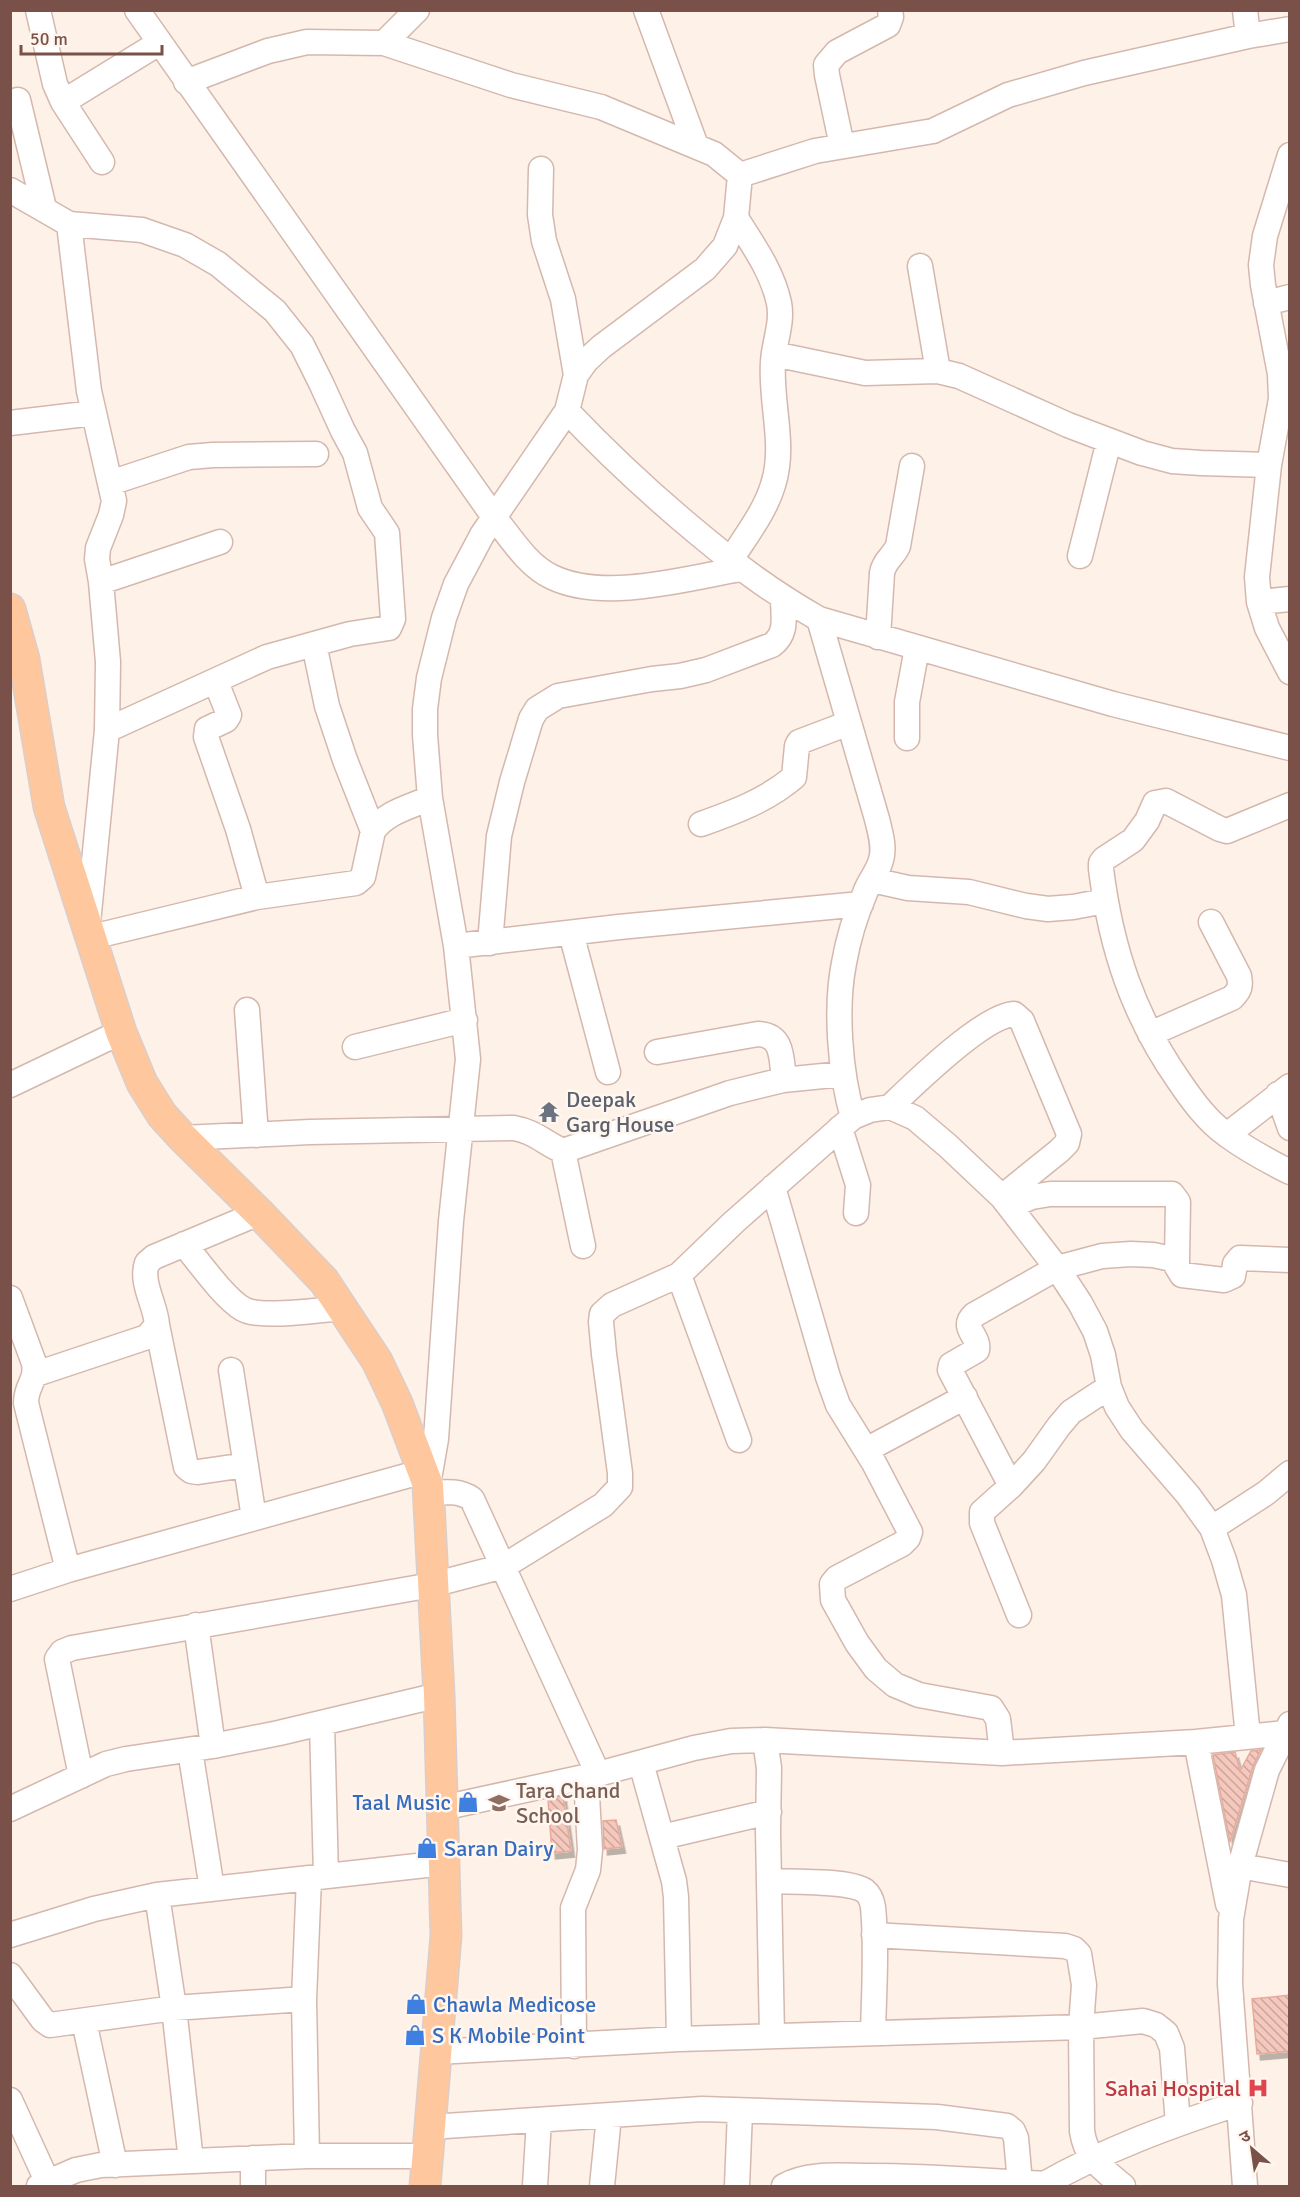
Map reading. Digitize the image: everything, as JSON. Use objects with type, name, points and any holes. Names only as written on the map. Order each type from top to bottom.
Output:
[{"type":"main road","points":[[10,609],[24,658],[50,807],[121,1032],[142,1083],[162,1115],[183,1138],[324,1281],[377,1361],[397,1403],[427,1483],[439,1695],[447,1936],[425,2187]]},
{"type":"street","points":[[38,10],[59,93],[102,162]]},
{"type":"street","points":[[137,10],[494,517],[529,560],[550,576],[574,585],[615,588],[654,586],[735,565],[774,485],[778,434],[773,380],[780,305],[773,281],[763,261],[736,218]]},
{"type":"street","points":[[384,43],[417,10]]},
{"type":"street","points":[[646,10],[696,146]]},
{"type":"street","points":[[842,146],[826,65],[837,52],[888,25],[891,17],[890,10]]},
{"type":"street","points":[[1245,10],[1248,36]]},
{"type":"street","points":[[740,175],[815,151],[933,131],[1008,94],[1084,73],[1248,36],[1290,29]]},
{"type":"street","points":[[186,82],[268,51],[308,42],[384,43],[511,85],[601,107],[714,154],[740,175]]},
{"type":"street","points":[[44,208],[14,101],[59,93],[159,43]]},
{"type":"street","points":[[1290,155],[1265,236],[1262,265],[1266,303],[1280,374],[1281,399],[1269,465],[1257,577],[1259,602],[1268,628],[1290,672]]},
{"type":"street","points":[[540,169],[540,215],[544,241],[563,299],[576,375]]},
{"type":"street","points":[[427,1483],[436,1439],[451,1221],[468,1059],[456,946],[430,798],[425,735],[429,678],[444,618],[456,584],[482,535],[567,411],[576,375],[586,361],[601,347],[705,269],[725,246],[736,218],[740,175]]},
{"type":"street","points":[[10,190],[69,224],[141,230],[185,245],[218,264],[275,311],[302,345],[356,453],[370,508],[387,533],[393,619],[389,628],[382,631],[350,634],[267,657],[107,730]]},
{"type":"street","points":[[69,224],[89,391],[114,501],[114,508],[98,548],[97,559],[108,662],[107,730],[90,931],[257,897],[356,883],[363,878],[373,831],[385,818],[430,798]]},
{"type":"street","points":[[920,266],[938,371]]},
{"type":"street","points":[[1266,303],[1290,297]]},
{"type":"street","points":[[774,354],[865,373],[938,371],[959,376],[1142,453],[1172,460],[1269,465]]},
{"type":"street","points":[[567,411],[624,471],[735,565],[783,599],[819,619],[1113,704],[1290,748]]},
{"type":"street","points":[[10,423],[94,413]]},
{"type":"street","points":[[1080,556],[1109,441]]},
{"type":"street","points":[[110,483],[189,457],[316,454]]},
{"type":"street","points":[[878,637],[882,573],[884,564],[898,546],[912,466]]},
{"type":"street","points":[[101,582],[220,542]]},
{"type":"street","points":[[1259,602],[1290,598]]},
{"type":"street","points":[[490,942],[499,836],[512,782],[531,719],[537,709],[558,696],[706,670],[772,645],[781,638],[783,599]]},
{"type":"street","points":[[819,619],[882,844],[882,859],[861,904],[844,963],[841,984],[840,1007],[846,1123],[858,1185],[856,1213]]},
{"type":"street","points":[[314,644],[327,706],[373,831]]},
{"type":"street","points":[[907,738],[907,702],[917,648]]},
{"type":"street","points":[[216,682],[229,715],[226,720],[207,729],[206,737],[238,830],[257,897]]},
{"type":"street","points":[[701,824],[735,812],[764,798],[786,783],[794,777],[799,742],[849,723]]},
{"type":"street","points":[[1290,805],[1227,831],[1166,801],[1155,803],[1147,821],[1133,840],[1101,863],[1105,901],[1125,982],[1150,1034],[1170,1068],[1191,1098],[1212,1122],[1227,1135],[1290,1172]]},
{"type":"street","points":[[872,880],[908,888],[969,892],[1048,909],[1105,901]]},
{"type":"street","points":[[456,946],[861,904]]},
{"type":"street","points":[[1150,1034],[1232,998],[1239,991],[1241,984],[1239,976],[1211,922]]},
{"type":"street","points":[[571,933],[608,1072]]},
{"type":"street","points":[[247,1010],[256,1135]]},
{"type":"street","points":[[890,1107],[931,1067],[962,1043],[994,1020],[1005,1014],[1014,1014],[1022,1021],[1069,1134],[1067,1143],[1059,1152],[1006,1202]]},
{"type":"street","points":[[354,1047],[465,1020]]},
{"type":"street","points":[[10,1085],[121,1032]]},
{"type":"street","points":[[657,1052],[768,1034],[775,1038],[784,1079]]},
{"type":"street","points":[[183,1138],[461,1127],[514,1128],[528,1130],[554,1148],[563,1151],[730,1093],[784,1079],[843,1074]]},
{"type":"street","points":[[1227,1135],[1284,1090],[1290,1128]]},
{"type":"street","points":[[81,1776],[57,1659],[62,1652],[72,1648],[196,1625],[432,1586],[504,1566],[603,1505],[620,1487],[620,1473],[604,1354],[602,1314],[612,1305],[679,1275],[772,1187],[846,1123],[870,1110],[890,1107],[915,1118],[1006,1202],[1057,1268],[1095,1330],[1109,1387],[1117,1407],[1132,1430],[1188,1495],[1212,1528],[1234,1595],[1248,1737]]},
{"type":"street","points":[[563,1151],[583,1246]]},
{"type":"street","points":[[772,1187],[838,1405],[908,1525],[909,1538],[902,1544],[837,1578],[832,1584],[833,1600],[863,1652],[876,1669],[895,1685],[919,1695],[983,1705],[995,1712],[999,1719],[1002,1753]]},
{"type":"street","points":[[1006,1202],[1050,1194],[1172,1194],[1178,1202],[1177,1267],[1182,1275],[1224,1280],[1233,1276],[1235,1264],[1240,1258],[1290,1260]]},
{"type":"street","points":[[246,1465],[198,1472],[190,1471],[186,1467],[157,1317],[144,1276],[144,1269],[154,1257],[259,1213]]},
{"type":"street","points":[[184,1244],[232,1301],[251,1312],[343,1308]]},
{"type":"street","points":[[1011,1486],[950,1370],[951,1365],[977,1350],[978,1346],[969,1330],[968,1320],[1057,1268],[1102,1256],[1153,1255],[1177,1260]]},
{"type":"street","points":[[679,1275],[739,1440]]},
{"type":"street","points":[[10,1298],[36,1374]]},
{"type":"street","points":[[68,1570],[26,1403],[26,1390],[36,1374],[147,1337],[157,1325]]},
{"type":"street","points":[[231,1371],[254,1518]]},
{"type":"street","points":[[1019,1615],[981,1517],[986,1508],[1035,1461],[1059,1425],[1071,1412],[1109,1387]]},
{"type":"street","points":[[866,1450],[965,1397]]},
{"type":"street","points":[[1212,1528],[1266,1493],[1290,1473]]},
{"type":"street","points":[[10,1589],[68,1570],[254,1518],[427,1483],[465,1494],[472,1499],[504,1566],[592,1776],[591,1850],[588,1870],[573,1908],[574,2046]]},
{"type":"street","points":[[196,1625],[201,1748],[212,1889]]},
{"type":"street","points":[[10,1809],[106,1764],[201,1748],[322,1723],[439,1695]]},
{"type":"street","points":[[307,2156],[304,1999],[318,1877],[322,1723]]},
{"type":"street","points":[[442,1808],[592,1776],[694,1748],[731,1741],[765,1740],[1002,1753],[1196,1742],[1248,1737],[1287,1728]]},
{"type":"street","points":[[1245,2187],[1230,1984],[1231,1919],[1240,1866],[1267,1770],[1287,1728]]},
{"type":"street","points":[[765,1740],[769,1768],[772,2036]]},
{"type":"street","points":[[1196,1742],[1231,1919]]},
{"type":"street","points":[[641,1763],[670,1860],[676,1897],[679,2039]]},
{"type":"street","points":[[662,1837],[769,1812]]},
{"type":"street","points":[[10,1935],[94,1910],[157,1895],[444,1863]]},
{"type":"street","points":[[1240,1866],[1290,1875]]},
{"type":"street","points":[[770,1881],[856,1887],[870,1897],[873,1906],[873,2032]]},
{"type":"street","points":[[157,1895],[174,2008],[191,2161]]},
{"type":"street","points":[[873,1935],[1065,1946],[1074,1949],[1079,1954],[1084,1985],[1081,2027],[1084,2145],[1093,2160],[1123,2187]]},
{"type":"street","points":[[10,1975],[43,2020],[51,2025],[174,2008],[304,1999]]},
{"type":"street","points":[[437,2052],[679,2039],[1081,2027],[1143,2020],[1156,2025],[1166,2033],[1172,2049],[1178,2124]]},
{"type":"street","points":[[84,2021],[109,2172]]},
{"type":"street","points":[[10,2100],[43,2185],[76,2170],[109,2172],[191,2161],[307,2156],[429,2141],[539,2121],[702,2109],[937,2117],[999,2124],[1013,2131],[1035,2184]]},
{"type":"street","points":[[783,2187],[812,2177],[844,2176],[899,2176],[1035,2184],[1178,2124],[1240,2103]]},
{"type":"street","points":[[737,2187],[740,2111]]},
{"type":"street","points":[[602,2187],[609,2116]]},
{"type":"street","points":[[535,2187],[539,2121]]},
{"type":"street","points":[[253,2158],[253,2187]]},
{"type":"building","points":[[1261,1750],[1253,1766],[1230,1842],[1213,1755],[1235,1752],[1240,1771],[1251,1751]]},
{"type":"building","points":[[563,1796],[571,1851],[552,1853],[548,1799]]},
{"type":"building","points":[[616,1820],[622,1847],[604,1849],[603,1821]]},
{"type":"building","points":[[1290,1995],[1290,2051],[1257,2054],[1252,1999]]},
{"type":"place","name":"Deepak Garg House","points":[[549,1112]]},
{"type":"place","name":"Taal Music","points":[[468,1802]]},
{"type":"place","name":"Tara Chand School","points":[[499,1803]]},
{"type":"place","name":"Saran Dairy","points":[[427,1848]]},
{"type":"place","name":"Chawla Medicose","points":[[416,2004]]},
{"type":"place","name":"S K Mobile Point","points":[[415,2035]]},
{"type":"place","name":"Sahai Hospital","points":[[1258,2088]]}]
